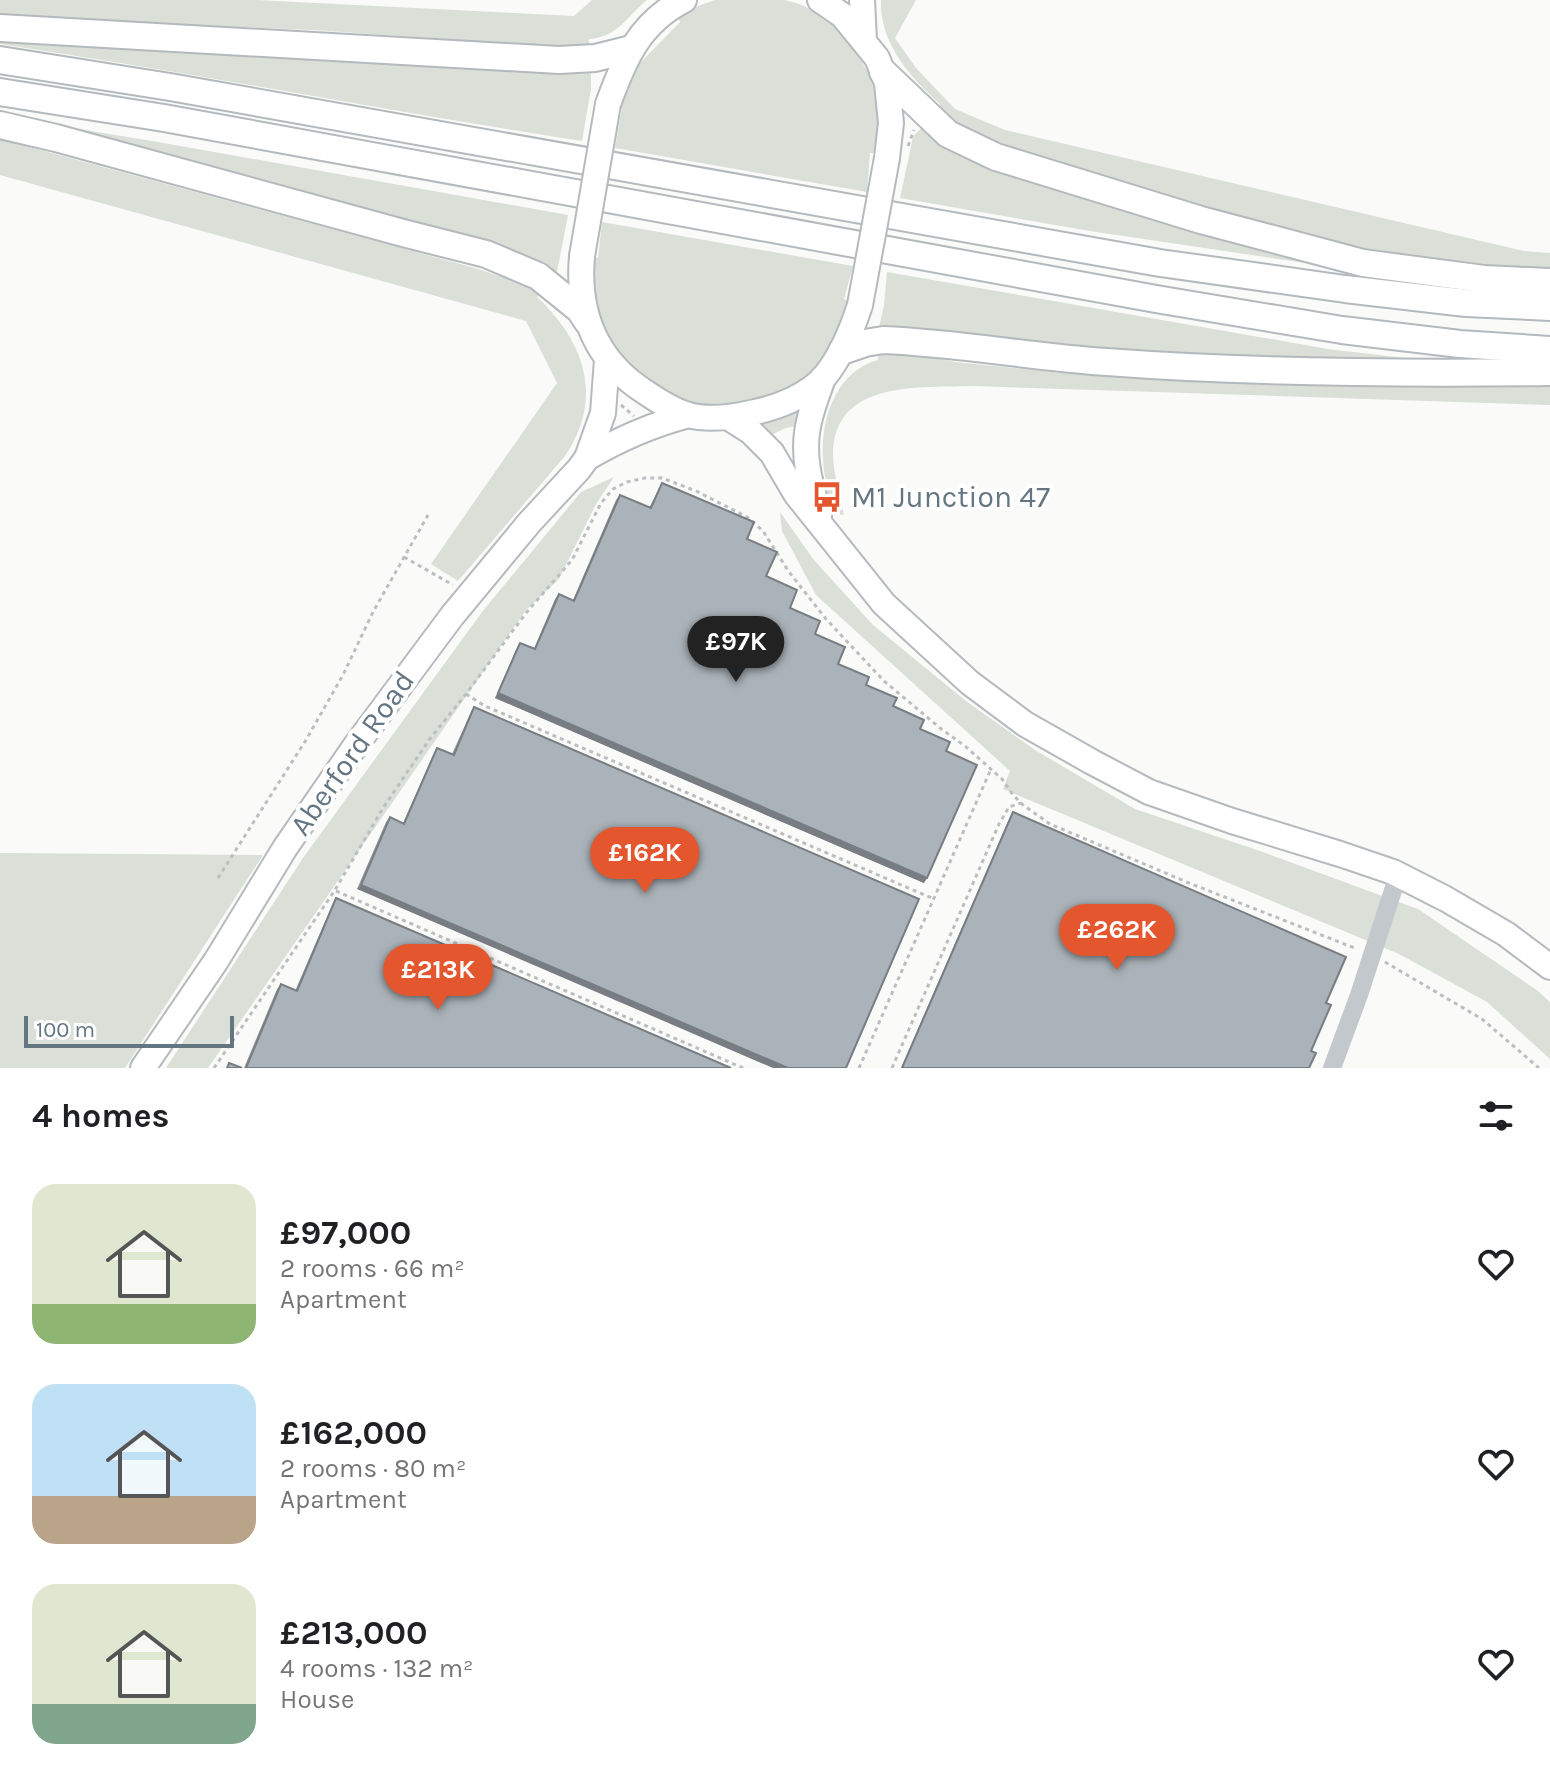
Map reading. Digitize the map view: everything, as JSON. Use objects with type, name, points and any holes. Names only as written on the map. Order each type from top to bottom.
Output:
[{"type":"highway","points":[[0,28],[559,60],[595,58],[631,49]]},
{"type":"highway","points":[[0,60],[1160,263],[1466,303],[1550,307]]},
{"type":"highway","points":[[883,72],[948,134],[972,147],[1011,161],[1201,220],[1363,263],[1484,279],[1550,282]]},
{"type":"highway","points":[[0,92],[164,118],[1171,302],[1342,330],[1460,344],[1550,350]]},
{"type":"highway","points":[[0,125],[486,254],[538,276],[580,310],[587,321]]},
{"type":"highway","points":[[842,351],[883,340],[1125,363],[1428,374],[1550,372]]},
{"type":"main road","points":[[684,0],[645,30],[631,49],[608,104],[582,256],[580,277],[587,321],[607,360],[632,384],[659,402],[689,415],[729,418],[772,409],[803,393],[823,378]]},
{"type":"main road","points":[[820,0],[842,15],[877,58],[887,83],[891,123],[860,305],[842,351],[823,378],[810,417],[806,450],[821,524]]},
{"type":"main road","points":[[862,0],[864,41]]},
{"type":"main road","name":"Aberford Road","points":[[143,1068],[216,961],[285,848],[356,745],[470,594],[587,458],[603,413],[607,360]]},
{"type":"main road","name":"Aberford Road","points":[[587,458],[620,439],[689,415]]},
{"type":"main road","points":[[729,418],[766,445],[796,494],[884,604],[970,683],[1025,724],[1149,792],[1398,875],[1506,934],[1550,967]]},
{"type":"lane","points":[[1332,1068],[1398,875]]},
{"type":"path","points":[[605,399],[624,407],[644,429]]},
{"type":"path","points":[[214,1068],[335,890],[383,808],[429,740],[526,613],[572,560],[601,503],[613,489],[645,478],[662,478],[747,517],[763,531],[808,598],[848,644],[884,681],[1002,779],[1035,815],[1189,883],[1372,954],[1482,1019],[1539,1068]]},
{"type":"path","points":[[218,878],[306,740],[428,515]]},
{"type":"path","points":[[404,557],[470,594]]},
{"type":"path","points":[[466,694],[500,712],[934,899]]},
{"type":"path","points":[[859,1068],[991,769]]},
{"type":"path","points":[[892,1068],[999,824],[1009,807],[1021,803]]},
{"type":"path","points":[[335,890],[743,1068]]},
{"type":"shaded area","points":[[0,0],[256,0],[574,16],[592,0],[647,0],[615,30],[589,39],[589,49],[313,30],[0,17]]},
{"type":"shaded area","points":[[715,0],[783,0],[799,4],[830,23],[855,50],[872,81],[878,111],[876,153],[870,153],[867,192],[615,148],[620,106],[634,64],[638,65],[680,22],[678,16]]},
{"type":"shaded area","points":[[881,0],[916,0],[895,38],[916,68],[955,109],[1005,130],[1524,251],[1550,253],[1550,270],[1394,254],[1334,243],[1001,146],[934,113],[940,104],[908,71],[891,45],[885,30]]},
{"type":"shaded area","points":[[0,38],[591,65],[591,89],[582,141],[0,44]]},
{"type":"shaded area","points":[[0,116],[568,215],[556,277]]},
{"type":"shaded area","points":[[923,126],[1413,279],[1090,231],[900,198],[913,137]]},
{"type":"shaded area","points":[[0,139],[499,276],[505,273],[541,291],[537,297],[567,333],[584,372],[584,413],[577,434],[565,456],[458,581],[431,564],[557,383],[526,321],[0,175]]},
{"type":"shaded area","points":[[602,222],[853,266],[844,299],[850,302],[828,353],[813,370],[786,390],[755,403],[710,407],[667,396],[622,362],[595,313],[592,257],[598,258]]},
{"type":"shaded area","points":[[887,272],[1328,349],[1430,361],[1176,357],[878,332]]},
{"type":"shaded area","points":[[879,349],[905,351],[955,362],[1072,374],[1265,382],[1550,383],[1550,405],[973,386],[885,392],[865,400],[849,412],[837,429],[833,461],[844,515],[838,514],[827,506],[819,489],[827,485],[824,429],[836,394],[847,379],[878,360]]},
{"type":"shaded area","points":[[799,408],[797,426],[767,437],[755,425],[782,417]]},
{"type":"shaded area","points":[[614,477],[596,504],[559,579],[526,610],[208,1068],[166,1068],[303,858],[482,612],[581,492]]},
{"type":"shaded area","points":[[780,512],[814,560],[873,625],[966,701],[1035,750],[1135,809],[1418,909],[1538,991],[1550,1002],[1550,1059],[1487,1002],[1399,954],[1003,789],[1010,771],[816,595],[782,531]]},
{"type":"shaded area","points":[[0,853],[263,855],[125,1068],[0,1068]]},
{"type":"building","points":[[662,483],[754,522],[747,539],[777,552],[766,576],[797,590],[790,608],[820,621],[815,634],[845,647],[838,664],[869,677],[866,685],[897,698],[893,706],[924,720],[920,729],[950,742],[946,751],[977,765],[927,878],[498,693],[520,643],[535,649],[559,594],[574,601],[620,495],[651,508]]},
{"type":"building","points":[[474,707],[919,899],[846,1068],[788,1068],[361,885],[390,817],[404,824],[437,748],[454,755]]},
{"type":"building","points":[[1013,812],[1346,957],[1326,1003],[1331,1005],[1311,1051],[1316,1053],[1309,1068],[902,1068]]},
{"type":"building","points":[[336,898],[731,1068],[246,1068],[281,984],[297,991]]},
{"type":"place","name":"M1 Junction 47","points":[[827,497]]}]
